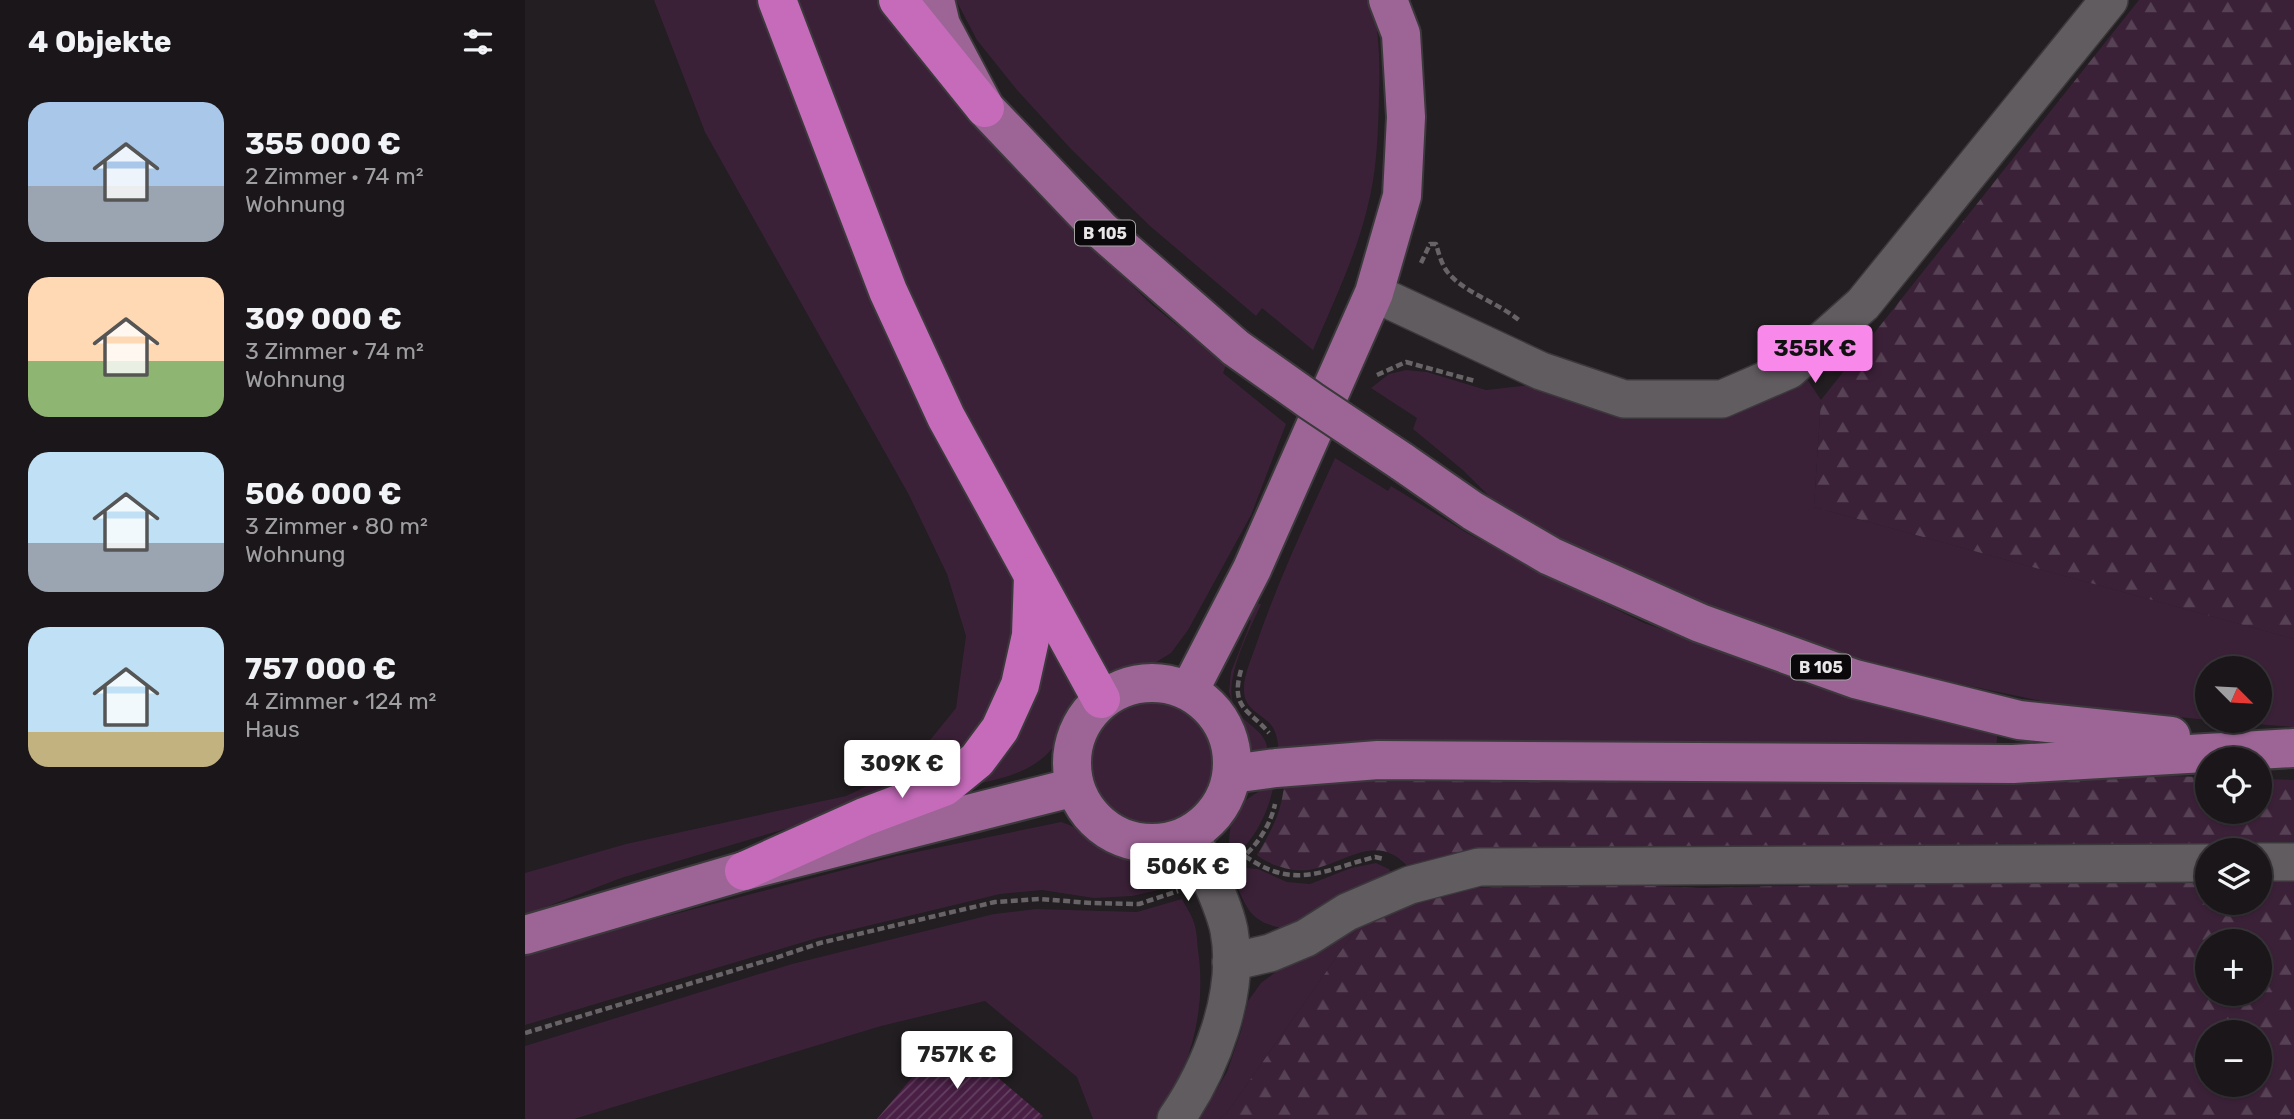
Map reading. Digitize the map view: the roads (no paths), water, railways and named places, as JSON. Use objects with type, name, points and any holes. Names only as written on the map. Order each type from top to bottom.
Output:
[{"type":"highway","points":[[776,0],[888,291],[946,417],[1101,699]]},
{"type":"highway","name":"B 105","points":[[898,0],[985,108]]},
{"type":"highway","points":[[744,871],[864,817],[944,787],[977,760],[1000,729],[1020,685],[1031,635],[1033,574]]},
{"type":"main road","points":[[935,0],[941,25],[985,108]]},
{"type":"main road","points":[[1189,691],[1252,569],[1374,293],[1402,196],[1406,117],[1401,34],[1388,0]]},
{"type":"main road","name":"B 105","points":[[985,108],[1101,230],[1236,348],[1473,511],[1550,556],[1700,623],[1855,679],[2019,720],[2288,748]]},
{"type":"main road","points":[[1150,683],[1189,691],[1206,703],[1219,718],[1228,735],[1233,754],[1232,774],[1225,798],[1211,819],[1191,834],[1169,843],[1145,844],[1122,838],[1101,826],[1085,808],[1075,787],[1072,765],[1074,744],[1082,723],[1101,699],[1130,686],[1150,683]]},
{"type":"main road","points":[[1232,774],[1378,760],[2013,764],[2288,748]]},
{"type":"main road","points":[[525,935],[744,871],[1075,787]]},
{"type":"street","points":[[1374,293],[1541,370],[1624,399],[1722,400],[1789,370],[1863,304],[2109,0]]},
{"type":"street","points":[[1176,1119],[1191,1097],[1213,1051],[1227,1004],[1231,962],[1229,929],[1191,834]]},
{"type":"street","points":[[2272,862],[2294,862]]},
{"type":"street","points":[[1231,962],[1270,953],[1306,938],[1347,912],[1409,885],[1479,867],[2195,863]]}]
